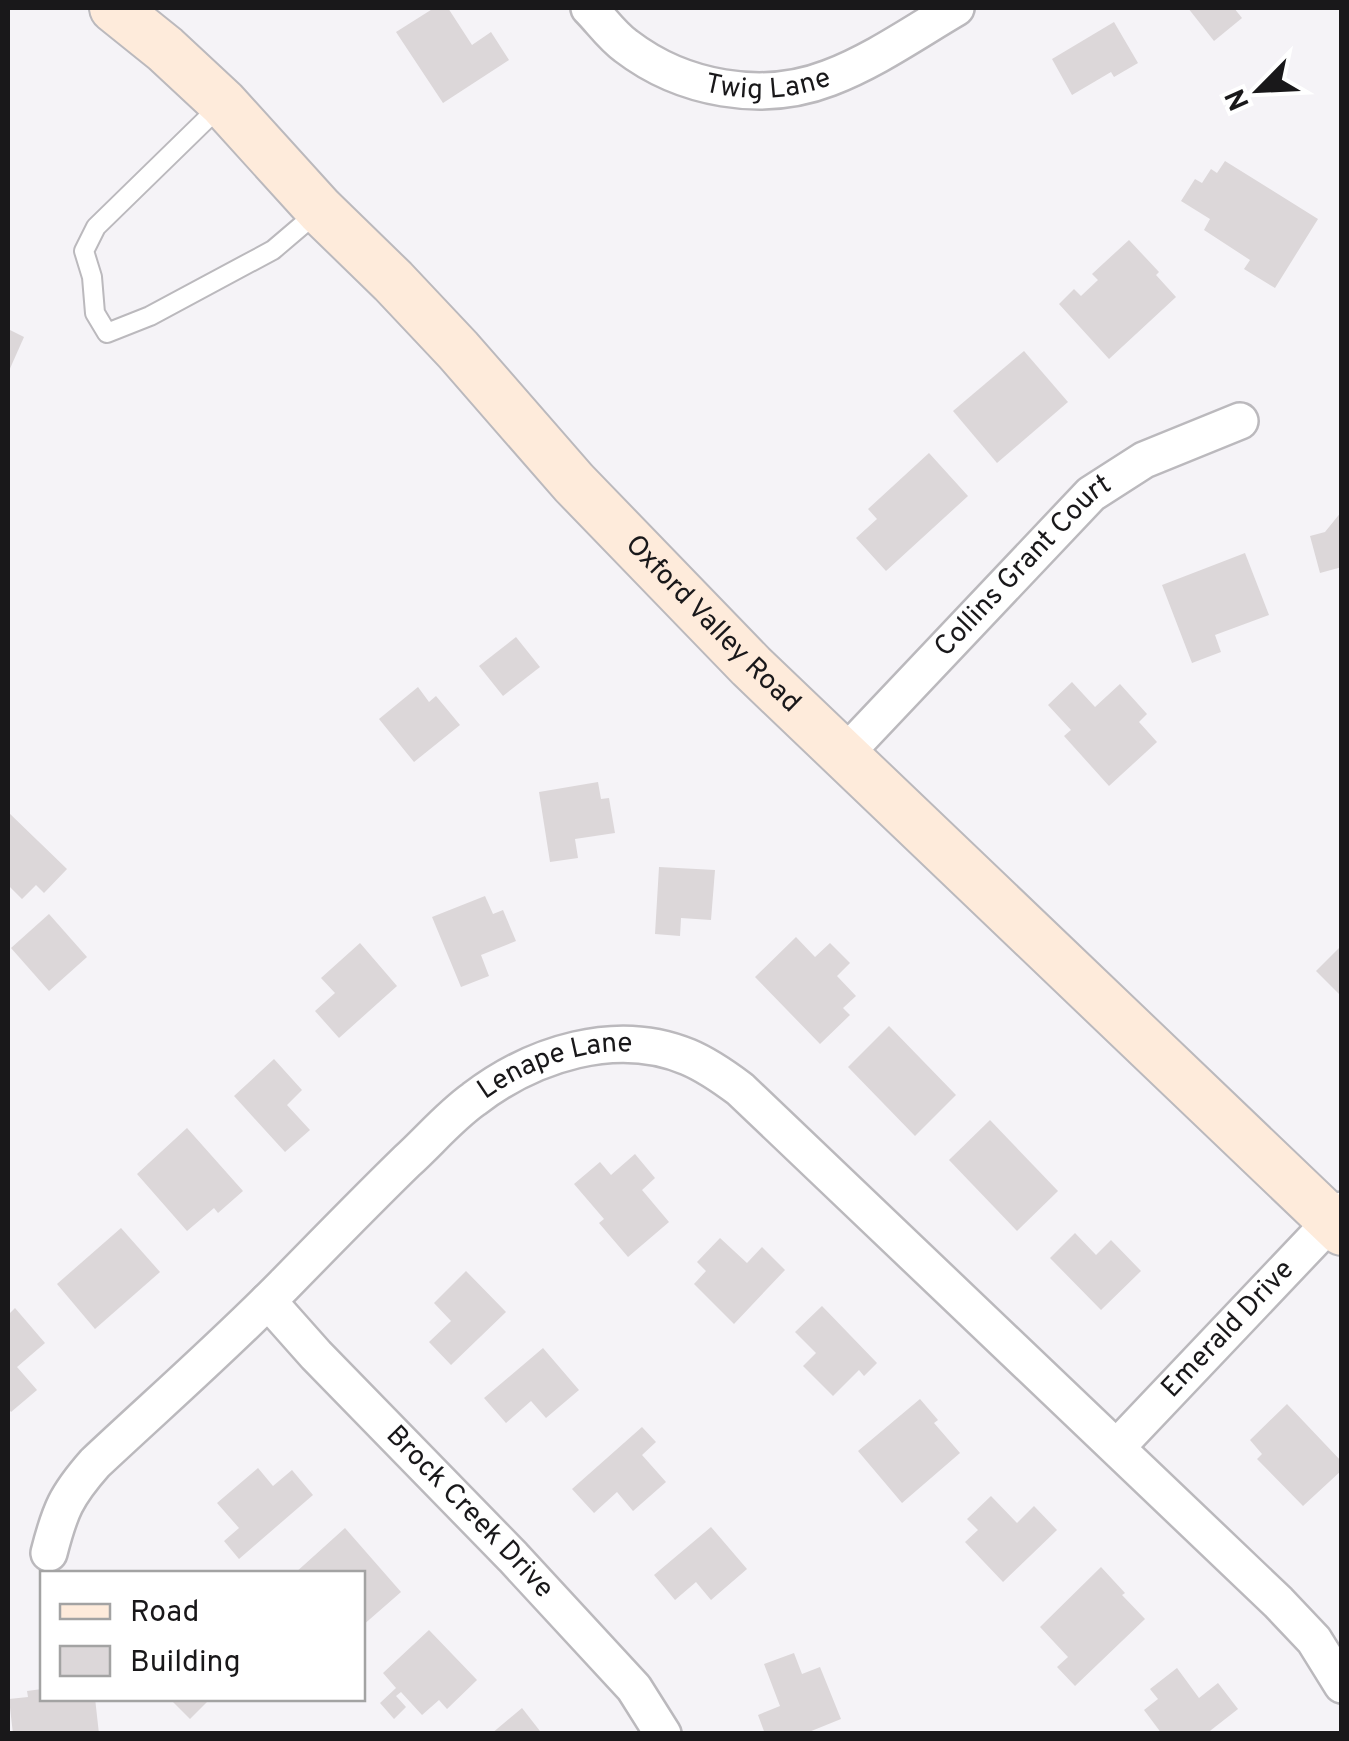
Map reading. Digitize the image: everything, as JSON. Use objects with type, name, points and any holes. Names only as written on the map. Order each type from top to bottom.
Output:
[{"type":"street","name":"Oxford Valley Road","points":[[114,8],[223,103],[320,210],[432,322],[574,482],[705,620],[843,756],[1338,1221]]},
{"type":"street","name":"Twig Lane","points":[[589,8],[622,44],[655,66],[686,79],[729,89],[769,91],[830,78],[956,8]]},
{"type":"street","name":"Collins Grant Court","points":[[843,756],[1091,494],[1144,460],[1240,421]]},
{"type":"street","name":"Lenape Lane","points":[[49,1553],[58,1516],[73,1488],[96,1463],[268,1301],[470,1101],[537,1061],[612,1045],[646,1046],[686,1056],[740,1089],[1116,1447]]},
{"type":"street","name":"Emerald Drive","points":[[1116,1447],[1338,1221]]},
{"type":"street","name":"Brock Creek Drive","points":[[268,1301],[634,1688],[663,1734]]},
{"type":"street","points":[[1116,1447],[1278,1602],[1314,1640],[1342,1685]]},
{"type":"lane","points":[[223,103],[96,226],[84,251],[92,277],[95,313],[107,332],[150,316],[272,250],[320,210]]},
{"type":"building","points":[[434,8],[448,8],[472,45],[491,32],[509,60],[443,103],[396,32]]},
{"type":"building","points":[[1188,8],[1234,8],[1242,18],[1214,41]]},
{"type":"building","points":[[1114,22],[1138,63],[1114,77],[1111,72],[1072,95],[1052,59]]},
{"type":"building","points":[[1225,161],[1318,219],[1275,288],[1244,269],[1250,260],[1204,230],[1210,219],[1181,201],[1195,179],[1202,183],[1211,169],[1217,173]]},
{"type":"building","points":[[1129,240],[1176,297],[1109,359],[1059,304],[1074,289],[1081,296],[1098,280],[1092,274]]},
{"type":"building","points":[[8,329],[24,337],[8,373]]},
{"type":"building","points":[[1024,351],[1068,402],[997,463],[953,411]]},
{"type":"building","points":[[929,453],[968,496],[886,571],[856,538],[877,519],[868,509]]},
{"type":"building","points":[[1342,511],[1342,567],[1320,573],[1310,536],[1325,532]]},
{"type":"building","points":[[1245,553],[1269,615],[1215,635],[1221,652],[1192,663],[1162,585]]},
{"type":"building","points":[[516,637],[540,667],[503,696],[479,666]]},
{"type":"building","points":[[1072,682],[1095,707],[1120,684],[1147,714],[1139,722],[1157,742],[1109,786],[1064,736],[1071,730],[1048,705]]},
{"type":"building","points":[[418,687],[429,702],[436,696],[460,725],[414,762],[379,719]]},
{"type":"building","points":[[598,782],[601,799],[609,798],[615,833],[575,839],[578,858],[550,862],[539,792]]},
{"type":"building","points":[[8,812],[67,869],[44,893],[36,885],[22,899],[8,885]]},
{"type":"building","points":[[659,867],[715,870],[711,920],[681,918],[680,936],[655,934]]},
{"type":"building","points":[[485,896],[493,914],[503,910],[516,941],[481,955],[489,976],[461,987],[432,917]]},
{"type":"building","points":[[49,914],[87,957],[49,991],[11,948]]},
{"type":"building","points":[[796,937],[815,957],[830,943],[850,963],[837,976],[856,996],[843,1008],[850,1015],[820,1044],[755,977]]},
{"type":"building","points":[[360,943],[397,986],[339,1038],[315,1011],[335,993],[321,978]]},
{"type":"building","points":[[1342,945],[1342,997],[1316,971]]},
{"type":"building","points":[[889,1026],[956,1095],[915,1136],[848,1067]]},
{"type":"building","points":[[274,1059],[302,1090],[287,1105],[310,1130],[285,1152],[234,1096]]},
{"type":"building","points":[[990,1120],[1058,1191],[1017,1231],[949,1160]]},
{"type":"building","points":[[187,1128],[243,1191],[218,1213],[214,1208],[187,1231],[137,1174]]},
{"type":"building","points":[[635,1154],[655,1178],[642,1190],[669,1222],[628,1257],[599,1223],[604,1219],[574,1184],[600,1162],[611,1175]]},
{"type":"building","points":[[121,1228],[160,1272],[95,1329],[57,1284]]},
{"type":"building","points":[[1075,1233],[1096,1255],[1111,1240],[1141,1271],[1101,1310],[1050,1258]]},
{"type":"building","points":[[720,1238],[747,1263],[762,1247],[785,1270],[734,1324],[694,1284],[706,1271],[697,1262]]},
{"type":"building","points":[[466,1271],[506,1312],[451,1365],[429,1342],[451,1321],[434,1303]]},
{"type":"building","points":[[822,1306],[877,1363],[864,1376],[859,1370],[833,1396],[803,1366],[816,1353],[795,1332]]},
{"type":"building","points":[[15,1308],[45,1343],[17,1367],[37,1390],[11,1412],[8,1315]]},
{"type":"building","points":[[543,1348],[579,1390],[546,1418],[531,1401],[506,1423],[484,1398]]},
{"type":"building","points":[[920,1399],[938,1420],[934,1423],[960,1453],[902,1503],[858,1451]]},
{"type":"building","points":[[1287,1404],[1342,1462],[1342,1470],[1303,1506],[1257,1459],[1262,1454],[1250,1440]]},
{"type":"building","points":[[642,1427],[656,1442],[642,1455],[666,1482],[633,1511],[617,1492],[594,1513],[572,1489]]},
{"type":"building","points":[[258,1468],[273,1486],[292,1470],[313,1495],[239,1559],[224,1541],[239,1528],[217,1503]]},
{"type":"building","points":[[991,1496],[1017,1523],[1034,1506],[1057,1530],[1003,1582],[965,1542],[978,1530],[967,1519]]},
{"type":"building","points":[[711,1527],[747,1569],[711,1600],[696,1582],[675,1600],[654,1575]]},
{"type":"building","points":[[345,1528],[401,1592],[365,1623],[365,1571],[297,1571]]},
{"type":"building","points":[[1101,1567],[1145,1619],[1075,1686],[1057,1667],[1068,1657],[1040,1627]]},
{"type":"building","points":[[429,1630],[477,1680],[447,1709],[439,1700],[422,1715],[401,1692],[396,1696],[406,1707],[394,1719],[380,1703],[396,1688],[383,1673]]},
{"type":"building","points":[[794,1653],[802,1674],[820,1667],[841,1719],[804,1734],[765,1734],[758,1715],[780,1706],[764,1664]]},
{"type":"building","points":[[1177,1668],[1199,1698],[1218,1683],[1238,1709],[1206,1734],[1162,1734],[1144,1710],[1158,1699],[1150,1689]]},
{"type":"building","points":[[40,1689],[40,1701],[95,1701],[99,1734],[13,1734],[9,1699],[28,1697],[27,1691]]},
{"type":"building","points":[[172,1701],[208,1701],[190,1719]]},
{"type":"building","points":[[522,1708],[540,1731],[537,1734],[491,1734]]}]
